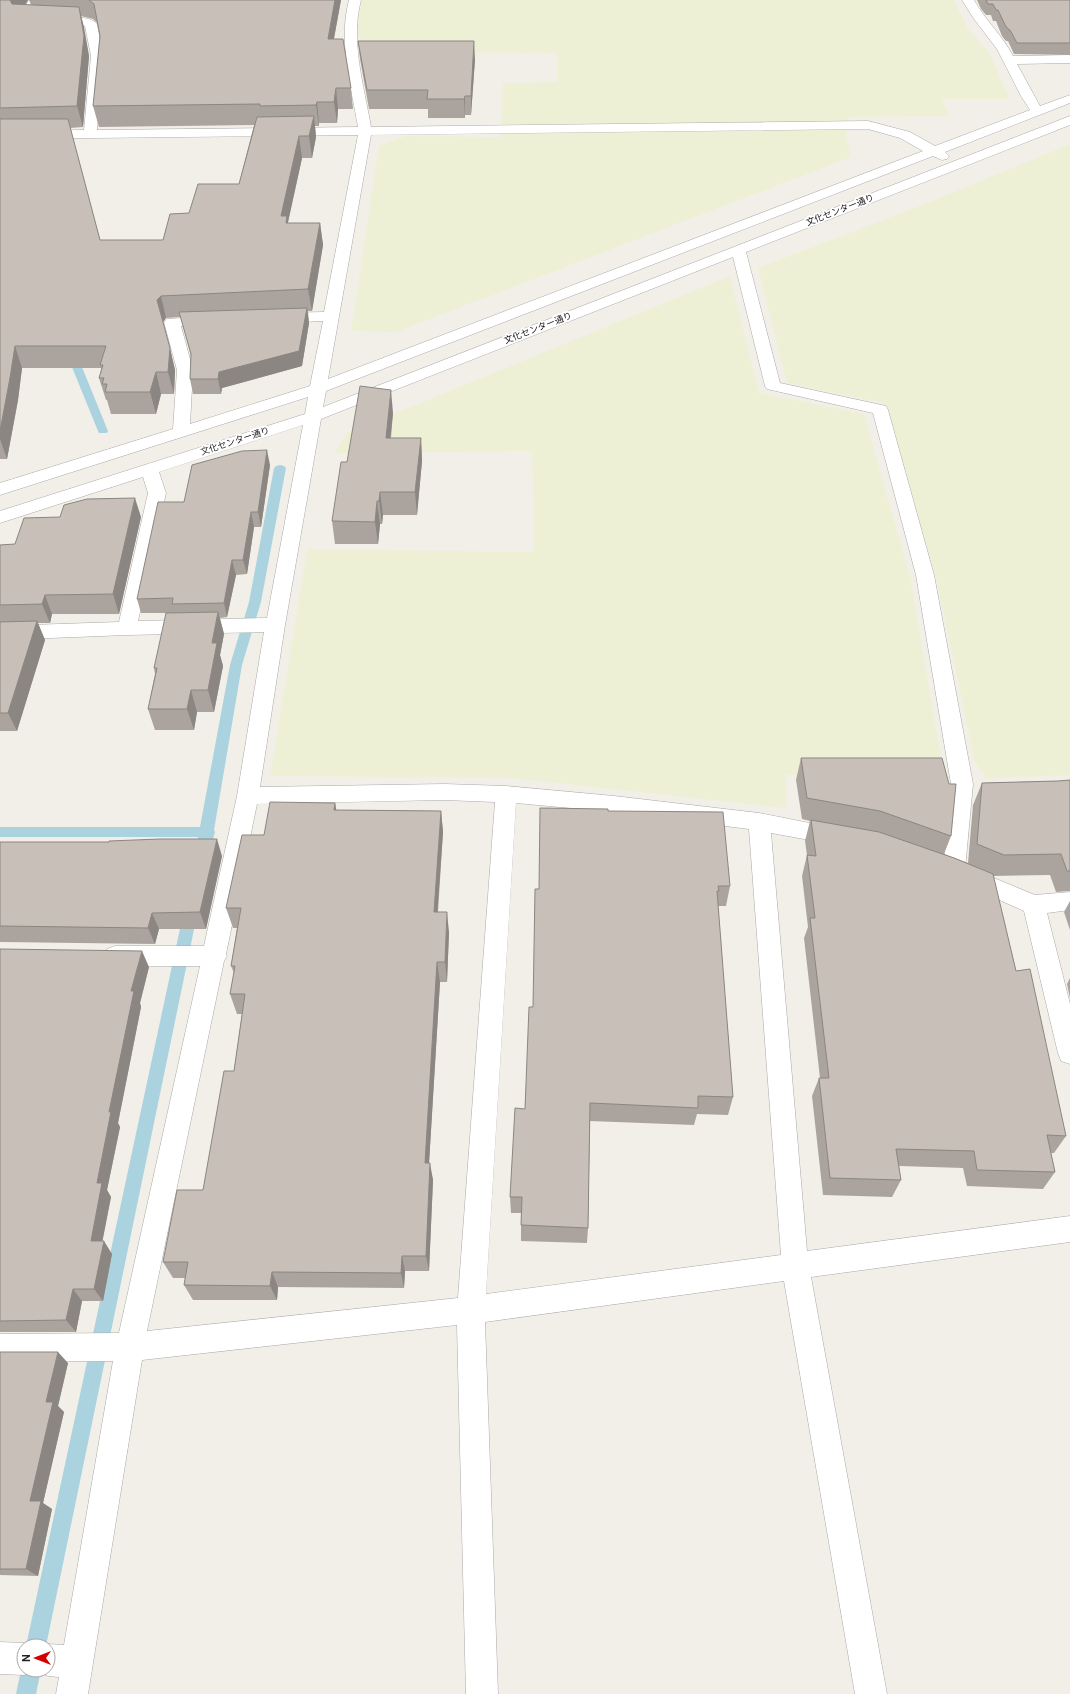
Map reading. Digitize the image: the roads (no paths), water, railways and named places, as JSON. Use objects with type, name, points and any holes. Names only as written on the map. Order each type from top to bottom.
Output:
[{"type":"street","points":[[35,0],[23,21],[84,21],[91,24],[97,56],[90,134]]},
{"type":"street","points":[[39,1638],[109,1347],[194,956],[248,796],[265,625],[312,417],[365,130],[351,45],[351,15],[355,0]]},
{"type":"street","points":[[968,0],[978,17],[1003,48],[1027,96],[1037,111]]},
{"type":"street","points":[[1010,60],[1070,59]]},
{"type":"street","points":[[0,489],[317,389],[1070,99]]},
{"type":"street","name":"文化センター通り","points":[[0,517],[312,417],[1070,120]]},
{"type":"street","points":[[0,136],[365,130],[868,125],[905,135],[957,165]]},
{"type":"street","points":[[738,250],[773,386],[880,410],[925,575],[962,784],[954,871]]},
{"type":"street","points":[[267,319],[330,316]]},
{"type":"street","points":[[181,431],[185,370],[172,322],[227,320]]},
{"type":"street","points":[[127,628],[157,493],[149,469]]},
{"type":"street","points":[[0,633],[265,625]]},
{"type":"street","points":[[248,796],[444,792],[506,794],[614,804],[759,822],[858,840]]},
{"type":"street","points":[[482,1694],[471,1310],[506,794]]},
{"type":"street","points":[[759,822],[795,1266],[870,1694]]},
{"type":"street","points":[[932,863],[1034,905],[1070,901]]},
{"type":"street","points":[[1034,905],[1070,1053]]},
{"type":"street","points":[[95,955],[194,956]]},
{"type":"street","points":[[0,1348],[109,1347],[471,1310],[1070,1229]]},
{"type":"street","points":[[54,1678],[72,1694]]},
{"type":"waterway","points":[[70,350],[103,431]]},
{"type":"waterway","points":[[206,832],[236,665],[255,602],[280,468]]},
{"type":"waterway","points":[[0,832],[206,832]]},
{"type":"waterway","points":[[202,857],[206,832]]},
{"type":"waterway","points":[[38,1638],[191,910]]},
{"type":"waterway","points":[[26,1694],[29,1678]]}]
